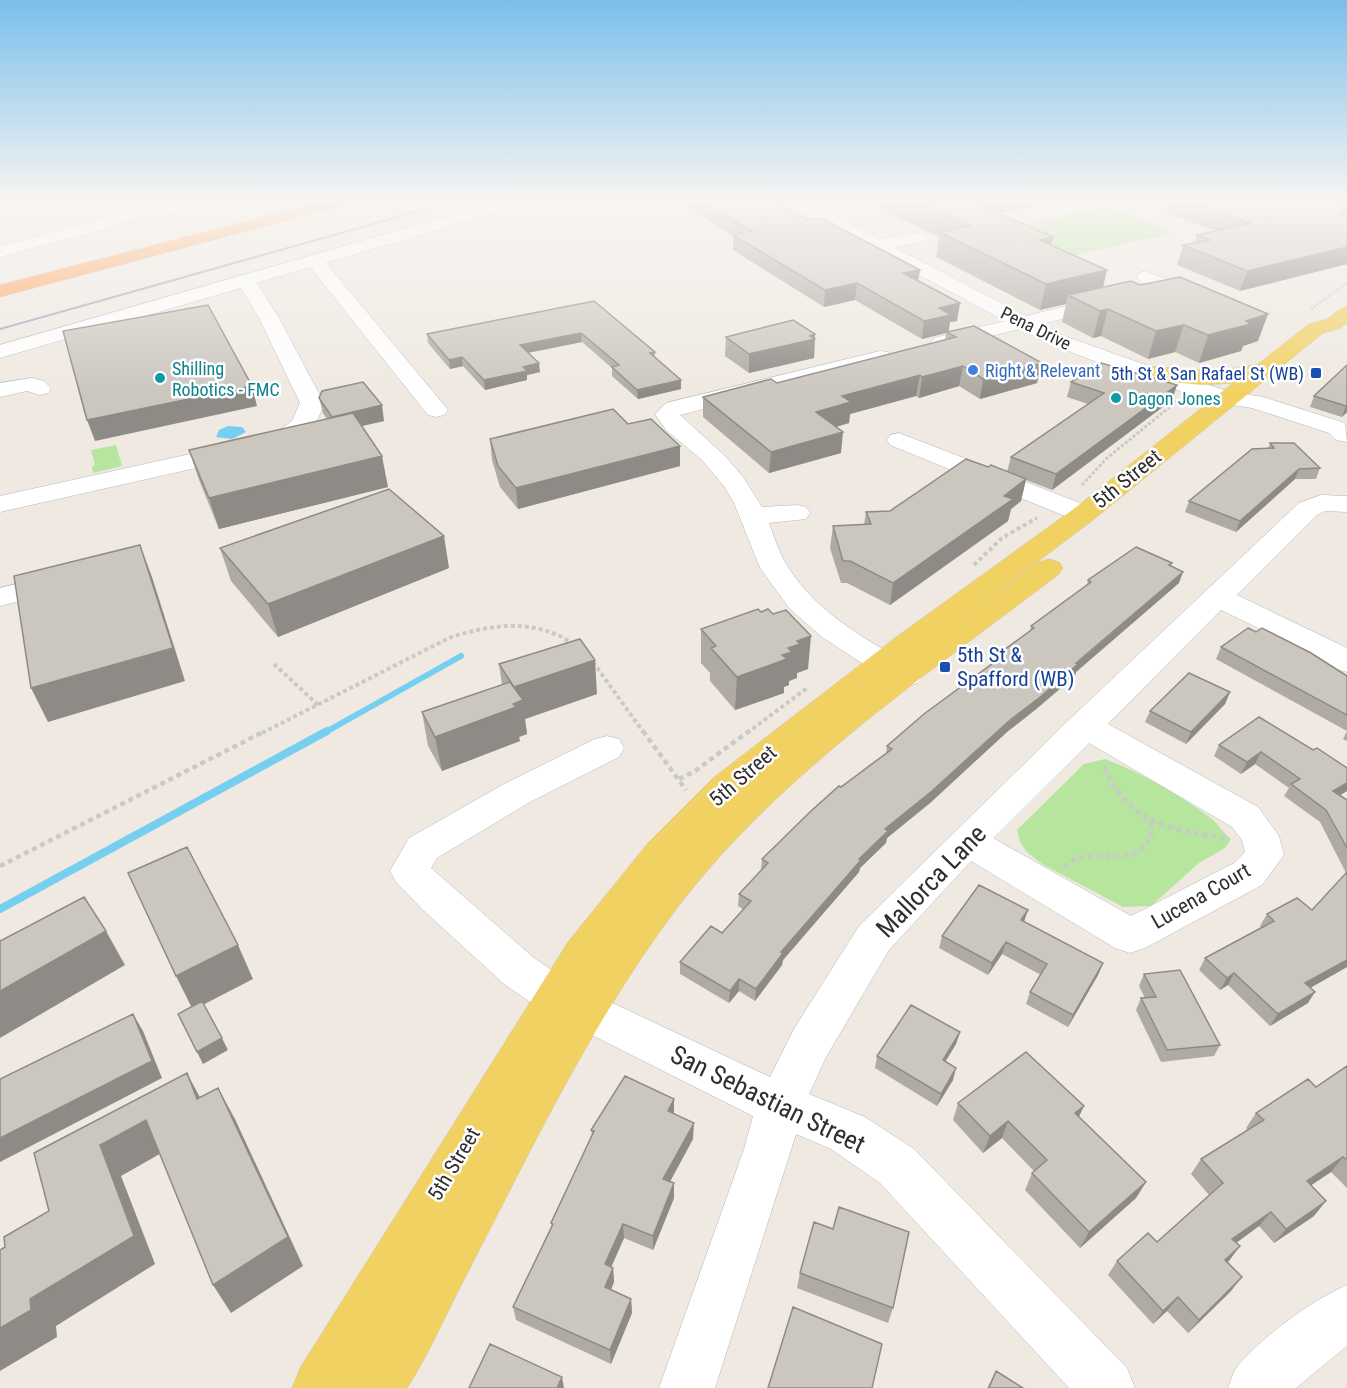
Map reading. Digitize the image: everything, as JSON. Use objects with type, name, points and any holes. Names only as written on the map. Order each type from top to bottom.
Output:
[{"type":"highway","points":[[0,291],[100,265]]},
{"type":"main road","name":"5th Street","points":[[375,1388],[391,1363],[521,1122],[571,1003],[584,954],[662,853],[726,787],[1108,523],[1243,403],[1269,366],[1316,328],[1341,318]]},
{"type":"main road","name":"5th Street","points":[[895,669],[1084,514],[1337,335],[1341,318]]},
{"type":"main road","points":[[1146,373],[1223,379],[1245,375],[1269,366]]},
{"type":"main road","name":"5th Street","points":[[320,1388],[571,1003]]},
{"type":"street","points":[[0,352],[298,265]]},
{"type":"street","points":[[318,265],[436,410]]},
{"type":"street","name":"Pena Drive","points":[[915,265],[944,286],[1055,339],[1146,373],[1243,403],[1332,435],[1346,435]]},
{"type":"street","points":[[1146,277],[1196,299]]},
{"type":"street","points":[[0,504],[280,442],[300,430],[309,417],[312,403],[269,318],[246,280]]},
{"type":"street","points":[[895,669],[825,626],[801,603],[774,567],[754,516],[739,489],[707,451],[671,422],[667,414],[674,408],[1171,287]]},
{"type":"street","points":[[0,390],[29,384],[40,388]]},
{"type":"street","points":[[899,440],[1084,514]]},
{"type":"street","name":"Mallorca Lane","points":[[687,1388],[768,1149],[780,1105],[810,1043],[874,938],[1084,725],[1308,508],[1321,503],[1347,504]]},
{"type":"street","points":[[754,516],[797,513]]},
{"type":"street","points":[[0,597],[45,586]]},
{"type":"street","points":[[1217,597],[1321,646],[1347,662]]},
{"type":"street","name":"Lucena Court","points":[[968,841],[1130,936],[1248,874],[1265,855],[1260,836],[1245,817],[1084,725]]},
{"type":"street","name":"San Sebastian Street","points":[[608,748],[517,793],[423,848],[410,871],[435,898],[519,971],[571,1003],[780,1105],[848,1133],[897,1166],[1107,1388]]},
{"type":"street","points":[[1256,1388],[1284,1360],[1347,1312]]},
{"type":"path","points":[[1309,311],[1347,283]]},
{"type":"path","points":[[0,866],[451,637],[481,627],[517,625],[547,630],[579,647]]},
{"type":"path","points":[[588,655],[690,795]]},
{"type":"path","points":[[274,664],[318,705]]},
{"type":"path","points":[[679,779],[695,771],[816,681]]},
{"type":"path","points":[[1101,761],[1124,801],[1151,820],[1193,834],[1231,839]]},
{"type":"path","points":[[1057,872],[1077,857],[1128,855],[1139,852],[1151,838],[1151,820]]},
{"type":"green space","points":[[116,445],[122,466],[93,473],[92,467],[95,465],[91,450]]},
{"type":"green space","points":[[1105,759],[1147,778],[1187,801],[1212,819],[1231,839],[1225,848],[1199,863],[1151,906],[1123,907],[1042,864],[1027,852],[1020,842],[1017,830],[1084,764]]},
{"type":"water","points":[[228,426],[242,427],[246,432],[232,439],[216,437],[219,430]]},
{"type":"building","points":[[783,265],[910,265],[920,270],[903,273],[960,303],[939,308],[951,315],[924,321],[857,283],[825,290]]},
{"type":"building","points":[[1006,265],[1095,265],[1107,270],[1046,284]]},
{"type":"building","points":[[1232,265],[1273,265],[1247,271]]},
{"type":"building","points":[[1180,277],[1268,314],[1246,321],[1251,324],[1208,335],[1184,325],[1156,331],[1108,309],[1100,311],[1068,295],[1131,281],[1140,285]]},
{"type":"building","points":[[594,301],[655,352],[650,353],[681,380],[637,390],[612,367],[619,365],[581,333],[520,345],[539,363],[523,367],[527,371],[484,380],[462,357],[449,360],[427,334]]},
{"type":"building","name":"Shilling Robotics - FMC","points":[[208,305],[252,386],[87,420],[63,331]]},
{"type":"building","points":[[793,320],[815,334],[810,336],[815,339],[749,354],[726,337]]},
{"type":"building","points":[[974,326],[1042,363],[983,379],[963,366],[842,396],[851,402],[816,412],[843,432],[771,452],[703,397],[771,379],[777,383],[956,337],[947,332]]},
{"type":"building","points":[[1101,363],[1177,385],[1056,474],[1011,457],[1104,393],[1071,382]]},
{"type":"building","points":[[1347,365],[1347,406],[1314,396]]},
{"type":"building","points":[[363,382],[382,405],[332,417],[319,398],[322,391]]},
{"type":"building","points":[[613,409],[628,424],[651,419],[680,446],[516,488],[498,466],[490,439]]},
{"type":"building","points":[[353,413],[382,456],[209,498],[189,450]]},
{"type":"building","points":[[1270,443],[1294,443],[1320,468],[1299,469],[1240,521],[1189,501],[1252,449],[1274,448]]},
{"type":"building","points":[[966,459],[988,467],[991,465],[1026,479],[1004,496],[1013,499],[893,583],[850,561],[843,561],[833,526],[871,524],[866,512],[890,511]]},
{"type":"building","points":[[389,489],[444,536],[268,604],[220,548]]},
{"type":"building","points":[[140,545],[173,648],[31,688],[14,576]]},
{"type":"building","points":[[1136,547],[1172,563],[1169,565],[1183,572],[1076,663],[1078,664],[1039,698],[1010,720],[932,791],[885,829],[888,831],[859,859],[861,860],[781,952],[783,953],[756,989],[739,979],[730,991],[680,962],[711,926],[722,933],[751,901],[739,894],[768,863],[762,859],[811,811],[839,786],[841,787],[892,749],[887,746],[924,714],[997,660],[993,658],[1034,628],[1031,626],[1091,582],[1088,580]]},
{"type":"building","points":[[758,609],[761,612],[768,609],[773,614],[786,610],[811,636],[797,641],[800,644],[788,648],[792,652],[782,655],[787,659],[737,677],[711,648],[716,646],[701,629]]},
{"type":"building","points":[[1248,628],[1256,632],[1262,628],[1311,653],[1347,676],[1347,715],[1221,647]]},
{"type":"building","points":[[580,639],[595,660],[514,687],[499,664]]},
{"type":"building","points":[[1189,673],[1230,692],[1191,732],[1150,711]]},
{"type":"building","points":[[510,682],[523,700],[513,704],[516,707],[435,737],[422,712]]},
{"type":"building","points":[[1259,717],[1313,750],[1317,748],[1347,768],[1347,783],[1333,791],[1347,800],[1347,848],[1326,810],[1291,784],[1300,779],[1261,752],[1247,762],[1219,745]]},
{"type":"building","points":[[187,847],[238,945],[176,976],[128,873]]},
{"type":"building","points":[[1347,872],[1347,960],[1305,983],[1315,992],[1278,1014],[1234,973],[1227,978],[1205,958],[1274,921],[1267,914],[1297,898],[1312,910]]},
{"type":"building","points":[[979,885],[1028,910],[1021,920],[1103,963],[1073,1015],[1030,992],[1047,964],[1006,942],[992,963],[942,936]]},
{"type":"building","points":[[84,897],[106,931],[0,991],[0,941]]},
{"type":"building","points":[[1180,970],[1220,1045],[1167,1050],[1141,998],[1156,997],[1144,974]]},
{"type":"building","points":[[202,1001],[222,1038],[197,1052],[178,1014]]},
{"type":"building","points":[[911,1005],[960,1032],[943,1060],[956,1068],[941,1094],[877,1056]]},
{"type":"building","points":[[133,1014],[152,1061],[0,1138],[0,1079]]},
{"type":"building","points":[[1026,1052],[1084,1106],[1075,1113],[1146,1182],[1089,1232],[1032,1173],[1047,1160],[1008,1121],[990,1136],[958,1103]]},
{"type":"building","points":[[1347,1066],[1347,1160],[1343,1157],[1307,1181],[1326,1201],[1286,1229],[1271,1212],[1232,1239],[1240,1246],[1225,1260],[1242,1277],[1199,1320],[1178,1297],[1163,1311],[1117,1261],[1148,1233],[1157,1242],[1223,1183],[1201,1159],[1264,1120],[1256,1113],[1308,1079],[1316,1087]]},
{"type":"building","points":[[187,1073],[197,1099],[218,1088],[288,1237],[213,1285],[146,1120],[100,1145],[134,1236],[30,1299],[31,1310],[0,1328],[0,1250],[5,1247],[4,1237],[49,1211],[34,1153]]},
{"type":"building","points":[[625,1076],[674,1099],[668,1111],[694,1123],[663,1179],[674,1183],[653,1236],[623,1224],[605,1264],[613,1268],[605,1287],[631,1299],[610,1350],[513,1307],[594,1131],[591,1130]]},
{"type":"building","points":[[839,1207],[909,1232],[893,1308],[800,1273],[814,1222],[833,1229]]},
{"type":"building","points":[[793,1307],[882,1344],[872,1388],[768,1388]]},
{"type":"building","points":[[490,1344],[562,1377],[557,1388],[469,1388]]},
{"type":"building","points":[[996,1371],[1023,1388],[989,1388]]},
{"type":"waterway","points":[[324,733],[461,656]]},
{"type":"waterway","points":[[0,909],[327,731]]},
{"type":"railway","points":[[0,329],[228,265]]},
{"type":"place","name":"Right & Relevant","points":[[973,370]]},
{"type":"place","name":"5th St & San Rafael St (WB)","points":[[1316,373]]},
{"type":"place","name":"Shilling Robotics - FMC","points":[[160,378]]},
{"type":"place","name":"Dagon Jones","points":[[1116,398]]},
{"type":"place","name":"5th St & Spafford (WB)","points":[[945,667]]}]
